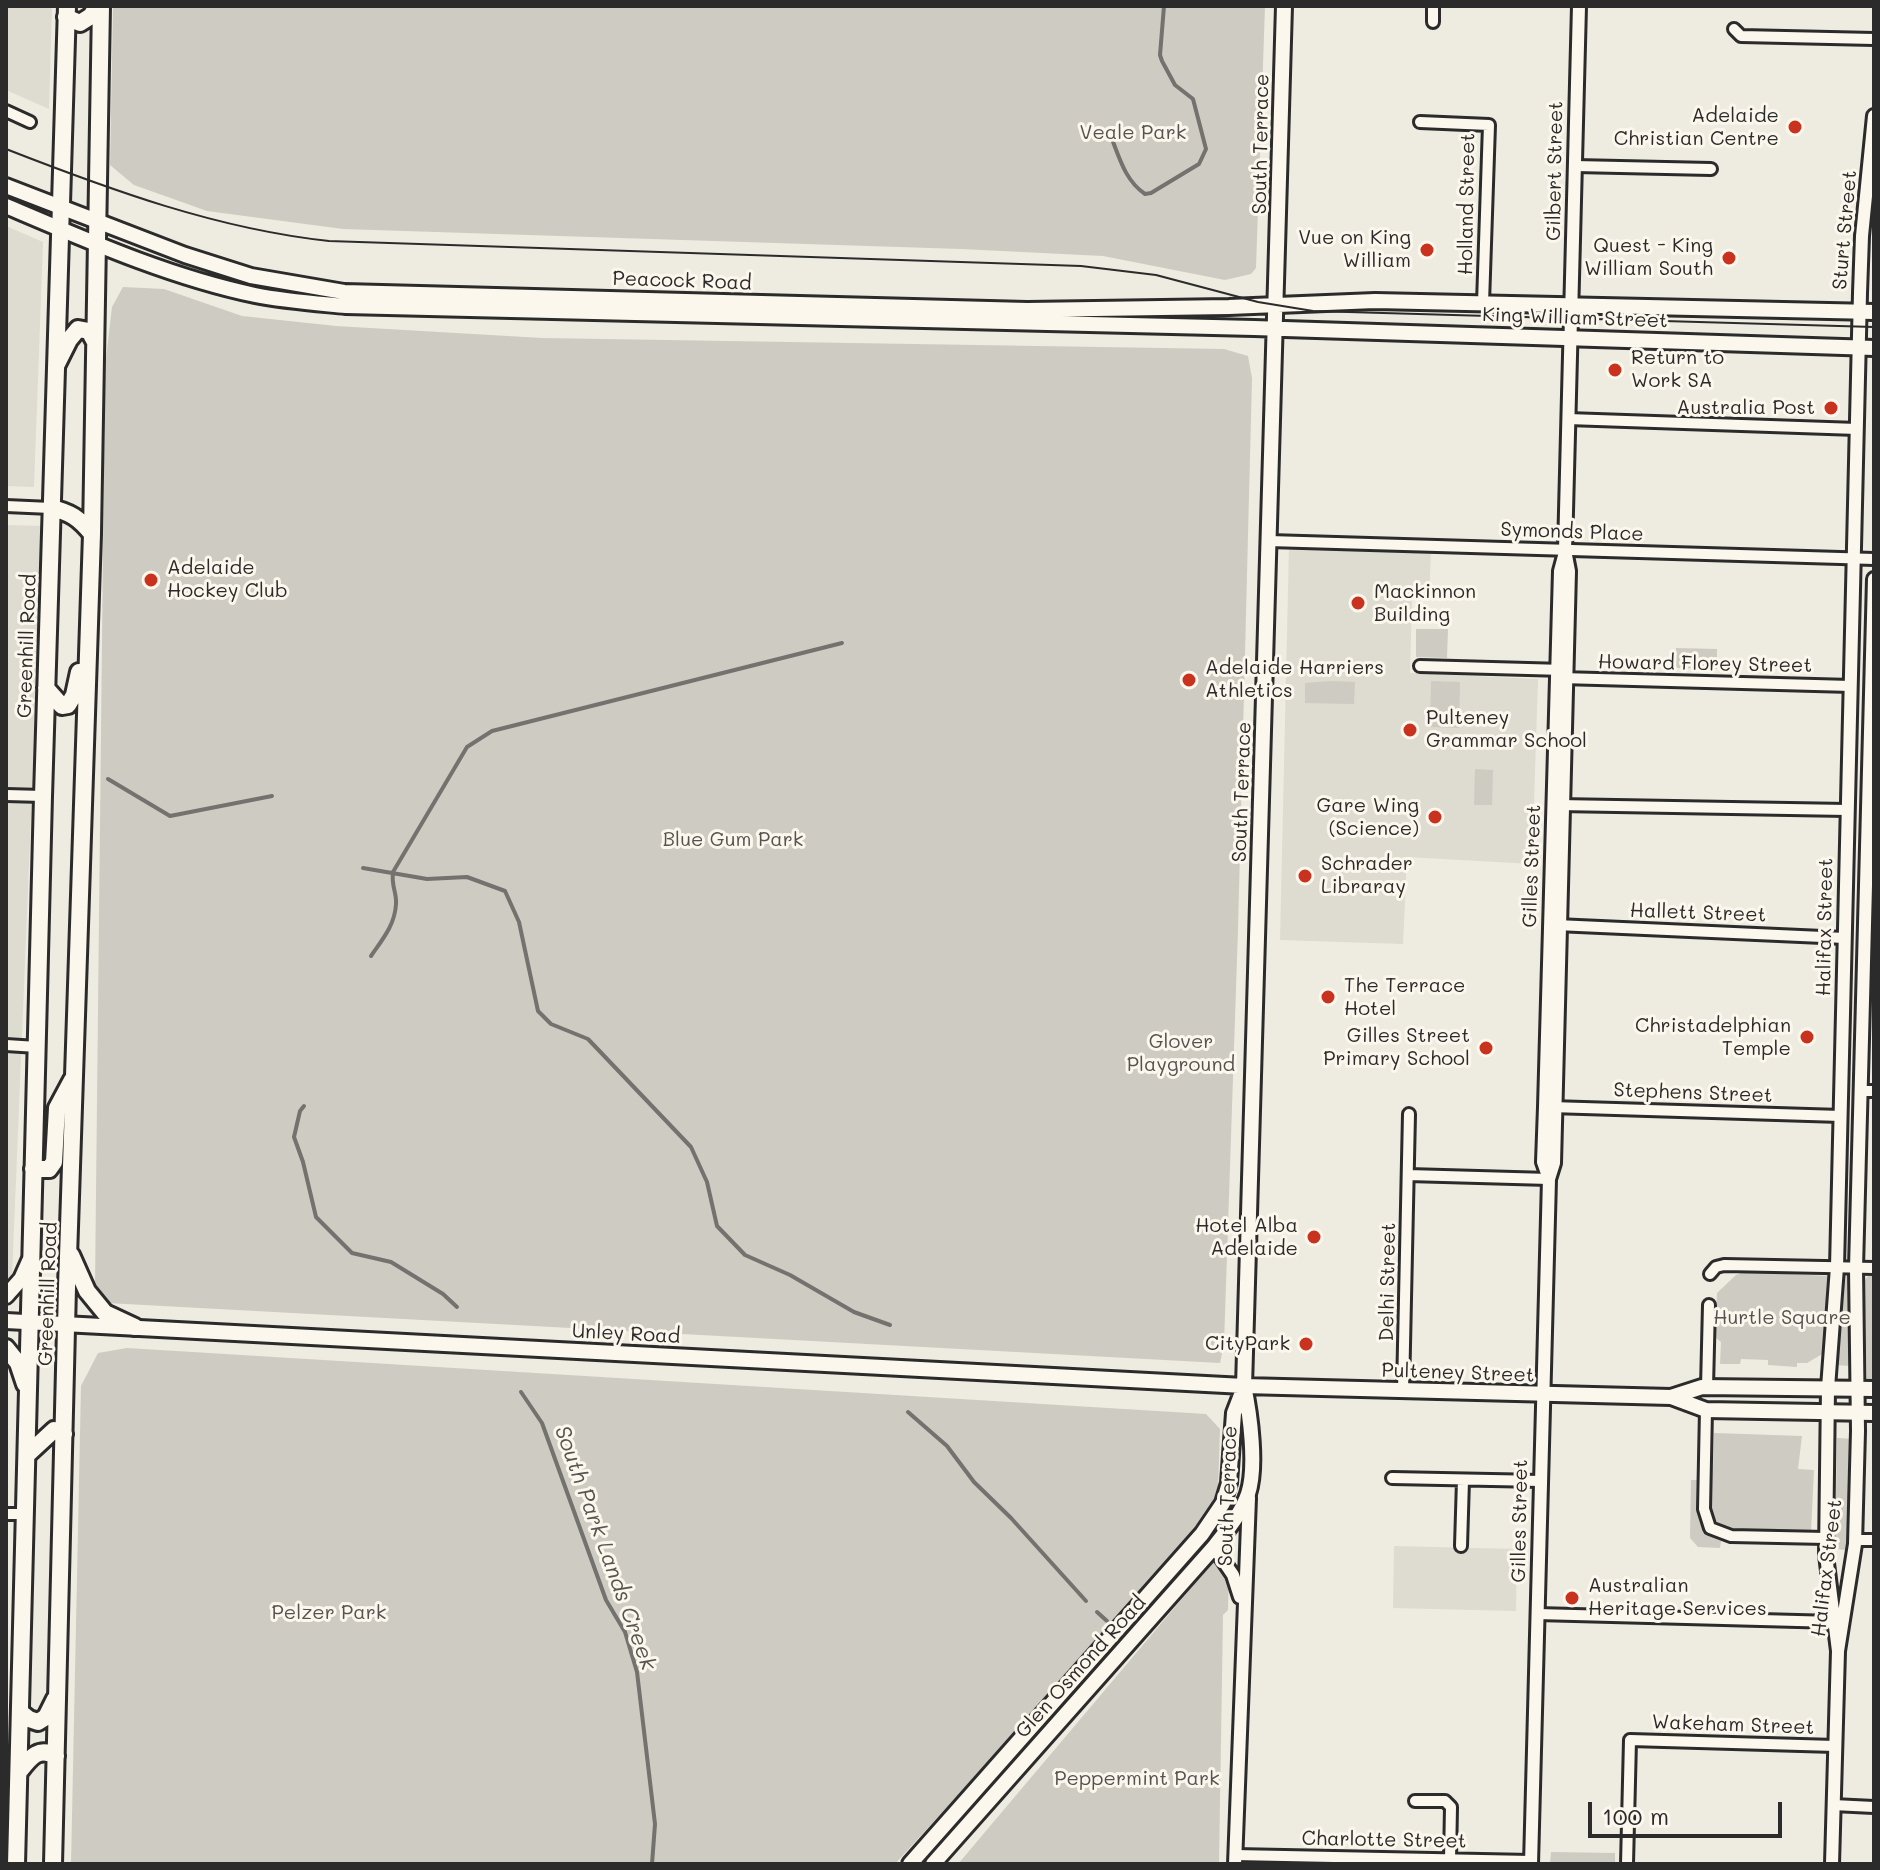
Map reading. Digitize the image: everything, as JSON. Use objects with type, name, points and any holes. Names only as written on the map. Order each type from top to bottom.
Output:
[{"type":"highway","points":[[66,12],[80,23],[99,6]]},
{"type":"highway","name":"Greenhill Road","points":[[53,1864],[66,1323],[92,534],[99,6]]},
{"type":"highway","name":"Greenhill Road","points":[[13,1857],[20,1712],[14,1657],[26,1514],[66,12]]},
{"type":"highway","points":[[55,369],[78,329],[89,331],[95,342]]},
{"type":"highway","points":[[51,508],[69,512],[92,534]]},
{"type":"highway","points":[[46,688],[62,706],[68,705],[74,695],[80,670],[87,667]]},
{"type":"highway","points":[[33,1169],[49,1169],[54,1162],[57,1108],[75,1075]]},
{"type":"highway","points":[[69,1250],[87,1291],[105,1313],[135,1327]]},
{"type":"highway","points":[[6,1348],[18,1363],[28,1397]]},
{"type":"highway","points":[[27,1455],[54,1430],[64,1434]]},
{"type":"highway","points":[[20,1712],[29,1719],[42,1721],[57,1694]]},
{"type":"highway","points":[[19,1772],[40,1751],[56,1756]]},
{"type":"main road","name":"South Terrace","points":[[1249,1491],[1252,1422],[1244,1386],[1284,6]]},
{"type":"main road","name":"Peacock Road","points":[[6,186],[185,255],[251,276],[344,292],[1275,330]]},
{"type":"main road","name":"Peacock Road","points":[[6,206],[97,244],[210,283],[255,295],[346,306],[868,313],[1276,305]]},
{"type":"main road","name":"King William Street","points":[[1276,305],[1375,301],[1867,312]]},
{"type":"main road","name":"King William Street","points":[[1275,330],[1866,347]]},
{"type":"main road","points":[[6,1296],[21,1279],[32,1256]]},
{"type":"main road","name":"Unley Road","points":[[6,1321],[1244,1386]]},
{"type":"main road","name":"South Terrace","points":[[1214,1547],[1202,1534],[1223,1503],[1229,1483],[1234,1413],[1244,1386]]},
{"type":"main road","name":"Pulteney Street","points":[[1244,1386],[1671,1397],[1707,1387],[1867,1389]]},
{"type":"main road","name":"Pulteney Street","points":[[1671,1397],[1706,1410],[1866,1413]]},
{"type":"main road","name":"Glen Osmond Road","points":[[933,1864],[1214,1547],[1238,1515],[1249,1491]]},
{"type":"main road","name":"Glen Osmond Road","points":[[910,1864],[1202,1534]]},
{"type":"main road","points":[[1092,1658],[1104,1671]]},
{"type":"street","points":[[1433,6],[1433,22]]},
{"type":"street","name":"Gilbert Street","points":[[1571,337],[1579,6]]},
{"type":"street","points":[[1734,29],[1741,36],[1874,39]]},
{"type":"street","points":[[6,111],[30,122]]},
{"type":"street","name":"Sturt Street","points":[[1866,347],[1862,236],[1874,116]]},
{"type":"street","name":"Holland Street","points":[[1420,122],[1489,125],[1483,303]]},
{"type":"street","points":[[1575,166],[1711,169]]},
{"type":"street","name":"Gilles Street","points":[[1531,1863],[1549,1179],[1554,1163],[1550,1107],[1551,1052],[1562,674],[1569,571],[1565,552],[1571,337]]},
{"type":"street","name":"Halifax Street","points":[[1838,1651],[1826,1538],[1828,1388],[1837,1267],[1857,429],[1866,347]]},
{"type":"street","points":[[1568,419],[1857,429]]},
{"type":"street","points":[[6,506],[51,508]]},
{"type":"street","name":"Symonds Place","points":[[1269,541],[1874,559]]},
{"type":"street","name":"Halifax Street","points":[[1832,1864],[1838,1651],[1855,1540],[1867,1389],[1856,1268],[1860,1116],[1867,1091],[1874,579]]},
{"type":"street","name":"Howard Florey Street","points":[[1420,666],[1851,686]]},
{"type":"street","points":[[6,795],[43,796]]},
{"type":"street","points":[[1558,805],[1870,809]]},
{"type":"street","name":"Hallett Street","points":[[1555,925],[1845,938]]},
{"type":"street","points":[[6,1045],[37,1047]]},
{"type":"street","name":"Stephens Street","points":[[1550,1107],[1841,1116]]},
{"type":"street","name":"Delhi Street","points":[[1403,1391],[1409,1114]]},
{"type":"street","points":[[1841,1116],[1860,1116]]},
{"type":"street","points":[[1408,1175],[1549,1179]]},
{"type":"street","points":[[1710,1274],[1716,1267],[1724,1265],[1874,1268]]},
{"type":"street","points":[[1707,1387],[1709,1305]]},
{"type":"street","points":[[1706,1410],[1704,1509],[1710,1528],[1731,1536],[1826,1538]]},
{"type":"street","points":[[1392,1478],[1541,1481]]},
{"type":"street","points":[[1461,1546],[1463,1480]]},
{"type":"street","name":"South Terrace","points":[[1235,1860],[1249,1491]]},
{"type":"street","points":[[6,1514],[26,1514]]},
{"type":"street","points":[[1855,1540],[1874,1540]]},
{"type":"street","name":"South Terrace","points":[[1214,1547],[1233,1575],[1244,1608]]},
{"type":"street","points":[[1537,1614],[1835,1622]]},
{"type":"street","name":"Wakeham Street","points":[[1627,1864],[1630,1740],[1835,1746]]},
{"type":"street","points":[[1415,1801],[1445,1801],[1451,1807],[1450,1860]]},
{"type":"street","points":[[1833,1805],[1874,1807]]},
{"type":"street","name":"Charlotte Street","points":[[1235,1860],[1531,1863]]},
{"type":"shaded area","points":[[6,6],[52,6],[49,109],[6,90]]},
{"type":"shaded area","points":[[6,226],[43,242],[34,487],[6,486]]},
{"type":"shaded area","points":[[6,525],[43,526],[12,1276],[6,1285]]},
{"type":"shaded area","name":"Pulteney Grammar School","points":[[1289,547],[1431,551],[1429,599],[1412,599],[1410,673],[1538,679],[1532,864],[1407,857],[1403,944],[1280,940]]},
{"type":"shaded area","points":[[1394,1546],[1517,1549],[1516,1611],[1393,1608]]},
{"type":"green space","name":"Veale Park","points":[[113,6],[1265,6],[1256,268],[1251,274],[1225,280],[1103,256],[343,229],[207,211],[134,185],[110,165]]},
{"type":"green space","name":"Blue Gum Park","points":[[123,287],[164,289],[242,316],[336,326],[542,338],[1224,349],[1248,356],[1252,378],[1238,929],[1224,1344],[1220,1363],[107,1303],[95,1285],[105,367],[112,307]]},
{"type":"green space","points":[[1416,629],[1448,629],[1447,658],[1416,657]]},
{"type":"green space","points":[[1676,648],[1717,649],[1717,669],[1676,668]]},
{"type":"green space","points":[[1431,681],[1460,682],[1459,728],[1430,727]]},
{"type":"green space","points":[[1355,682],[1354,704],[1305,703],[1305,683]]},
{"type":"green space","points":[[1475,769],[1493,770],[1492,805],[1474,805]]},
{"type":"green space","name":"Hurtle Square","points":[[1744,1272],[1829,1276],[1824,1353],[1807,1363],[1797,1363],[1797,1367],[1768,1365],[1768,1360],[1741,1359],[1740,1364],[1720,1364],[1721,1342],[1715,1337],[1717,1293],[1736,1275]]},
{"type":"green space","points":[[1849,1275],[1852,1366],[1832,1365],[1841,1276]]},
{"type":"green space","name":"Hurtle Square","points":[[1868,1276],[1874,1276],[1874,1379],[1867,1379],[1864,1281]]},
{"type":"green space","name":"Pelzer Park","points":[[127,1348],[1206,1414],[1220,1429],[1218,1492],[1197,1533],[895,1864],[71,1864],[81,1386],[98,1353]]},
{"type":"green space","points":[[1714,1433],[1802,1436],[1798,1469],[1814,1470],[1811,1532],[1738,1532],[1715,1523],[1709,1516],[1707,1500],[1709,1472],[1713,1469]]},
{"type":"green space","points":[[1837,1438],[1855,1439],[1853,1506],[1846,1550],[1835,1549]]},
{"type":"green space","points":[[1691,1480],[1697,1480],[1697,1508],[1701,1524],[1721,1541],[1720,1548],[1698,1547],[1690,1538]]},
{"type":"green space","name":"Peppermint Park","points":[[1218,1559],[1229,1571],[1228,1610],[1223,1615],[1219,1864],[958,1864],[1213,1562]]},
{"type":"green space","points":[[1551,1852],[1615,1853],[1615,1864],[1550,1864]]},
{"type":"waterway","points":[[1112,139],[1128,176],[1145,194],[1199,164],[1206,149],[1193,99],[1175,85],[1160,55],[1164,6]]},
{"type":"waterway","points":[[371,956],[387,932],[395,912],[393,872],[467,747],[492,731],[842,643]]},
{"type":"waterway","name":"South Park Lands Creek","points":[[108,779],[170,816],[272,796]]},
{"type":"waterway","points":[[363,868],[427,879],[467,877],[505,891],[519,922],[538,1011],[551,1024],[588,1039],[691,1147],[707,1182],[717,1226],[745,1255],[790,1275],[854,1312],[890,1325]]},
{"type":"waterway","name":"South Park Lands Creek","points":[[304,1106],[294,1137],[316,1217],[352,1253],[391,1262],[443,1294],[457,1307]]},
{"type":"waterway","name":"South Park Lands Creek","points":[[521,1392],[542,1423],[606,1600],[625,1632],[637,1672],[655,1824],[652,1864]]},
{"type":"waterway","points":[[908,1412],[947,1446],[974,1482],[1086,1601]]},
{"type":"waterway","points":[[1097,1612],[1107,1621]]},
{"type":"tram line","points":[[6,149],[165,206],[246,227],[329,241],[1081,266],[1156,275],[1258,302],[1313,311],[1874,327]]},
{"type":"place","name":"Adelaide Christian Centre","points":[[1795,127]]},
{"type":"place","name":"Vue on King William","points":[[1427,250]]},
{"type":"place","name":"Quest - King William South","points":[[1729,258]]},
{"type":"place","name":"Return to Work SA","points":[[1615,370]]},
{"type":"place","name":"Australia Post","points":[[1831,408]]},
{"type":"place","name":"Adelaide Hockey Club","points":[[151,580]]},
{"type":"place","name":"Mackinnon Building","points":[[1358,603]]},
{"type":"place","name":"Adelaide Harriers Athletics","points":[[1189,680]]},
{"type":"place","name":"Pulteney Grammar School","points":[[1410,730]]},
{"type":"place","name":"Gare Wing (Science)","points":[[1435,817]]},
{"type":"place","name":"Schrader Libraray","points":[[1305,876]]},
{"type":"place","name":"The Terrace Hotel","points":[[1328,997]]},
{"type":"place","name":"Christadelphian Temple","points":[[1807,1037]]},
{"type":"place","name":"Gilles Street Primary School","points":[[1486,1048]]},
{"type":"place","name":"Hotel Alba Adelaide","points":[[1314,1237]]},
{"type":"place","name":"CityPark","points":[[1306,1344]]},
{"type":"place","name":"Australian Heritage Services","points":[[1572,1598]]},
{"type":"park label","name":"Glover Playground","points":[[1181,1054]]}]
